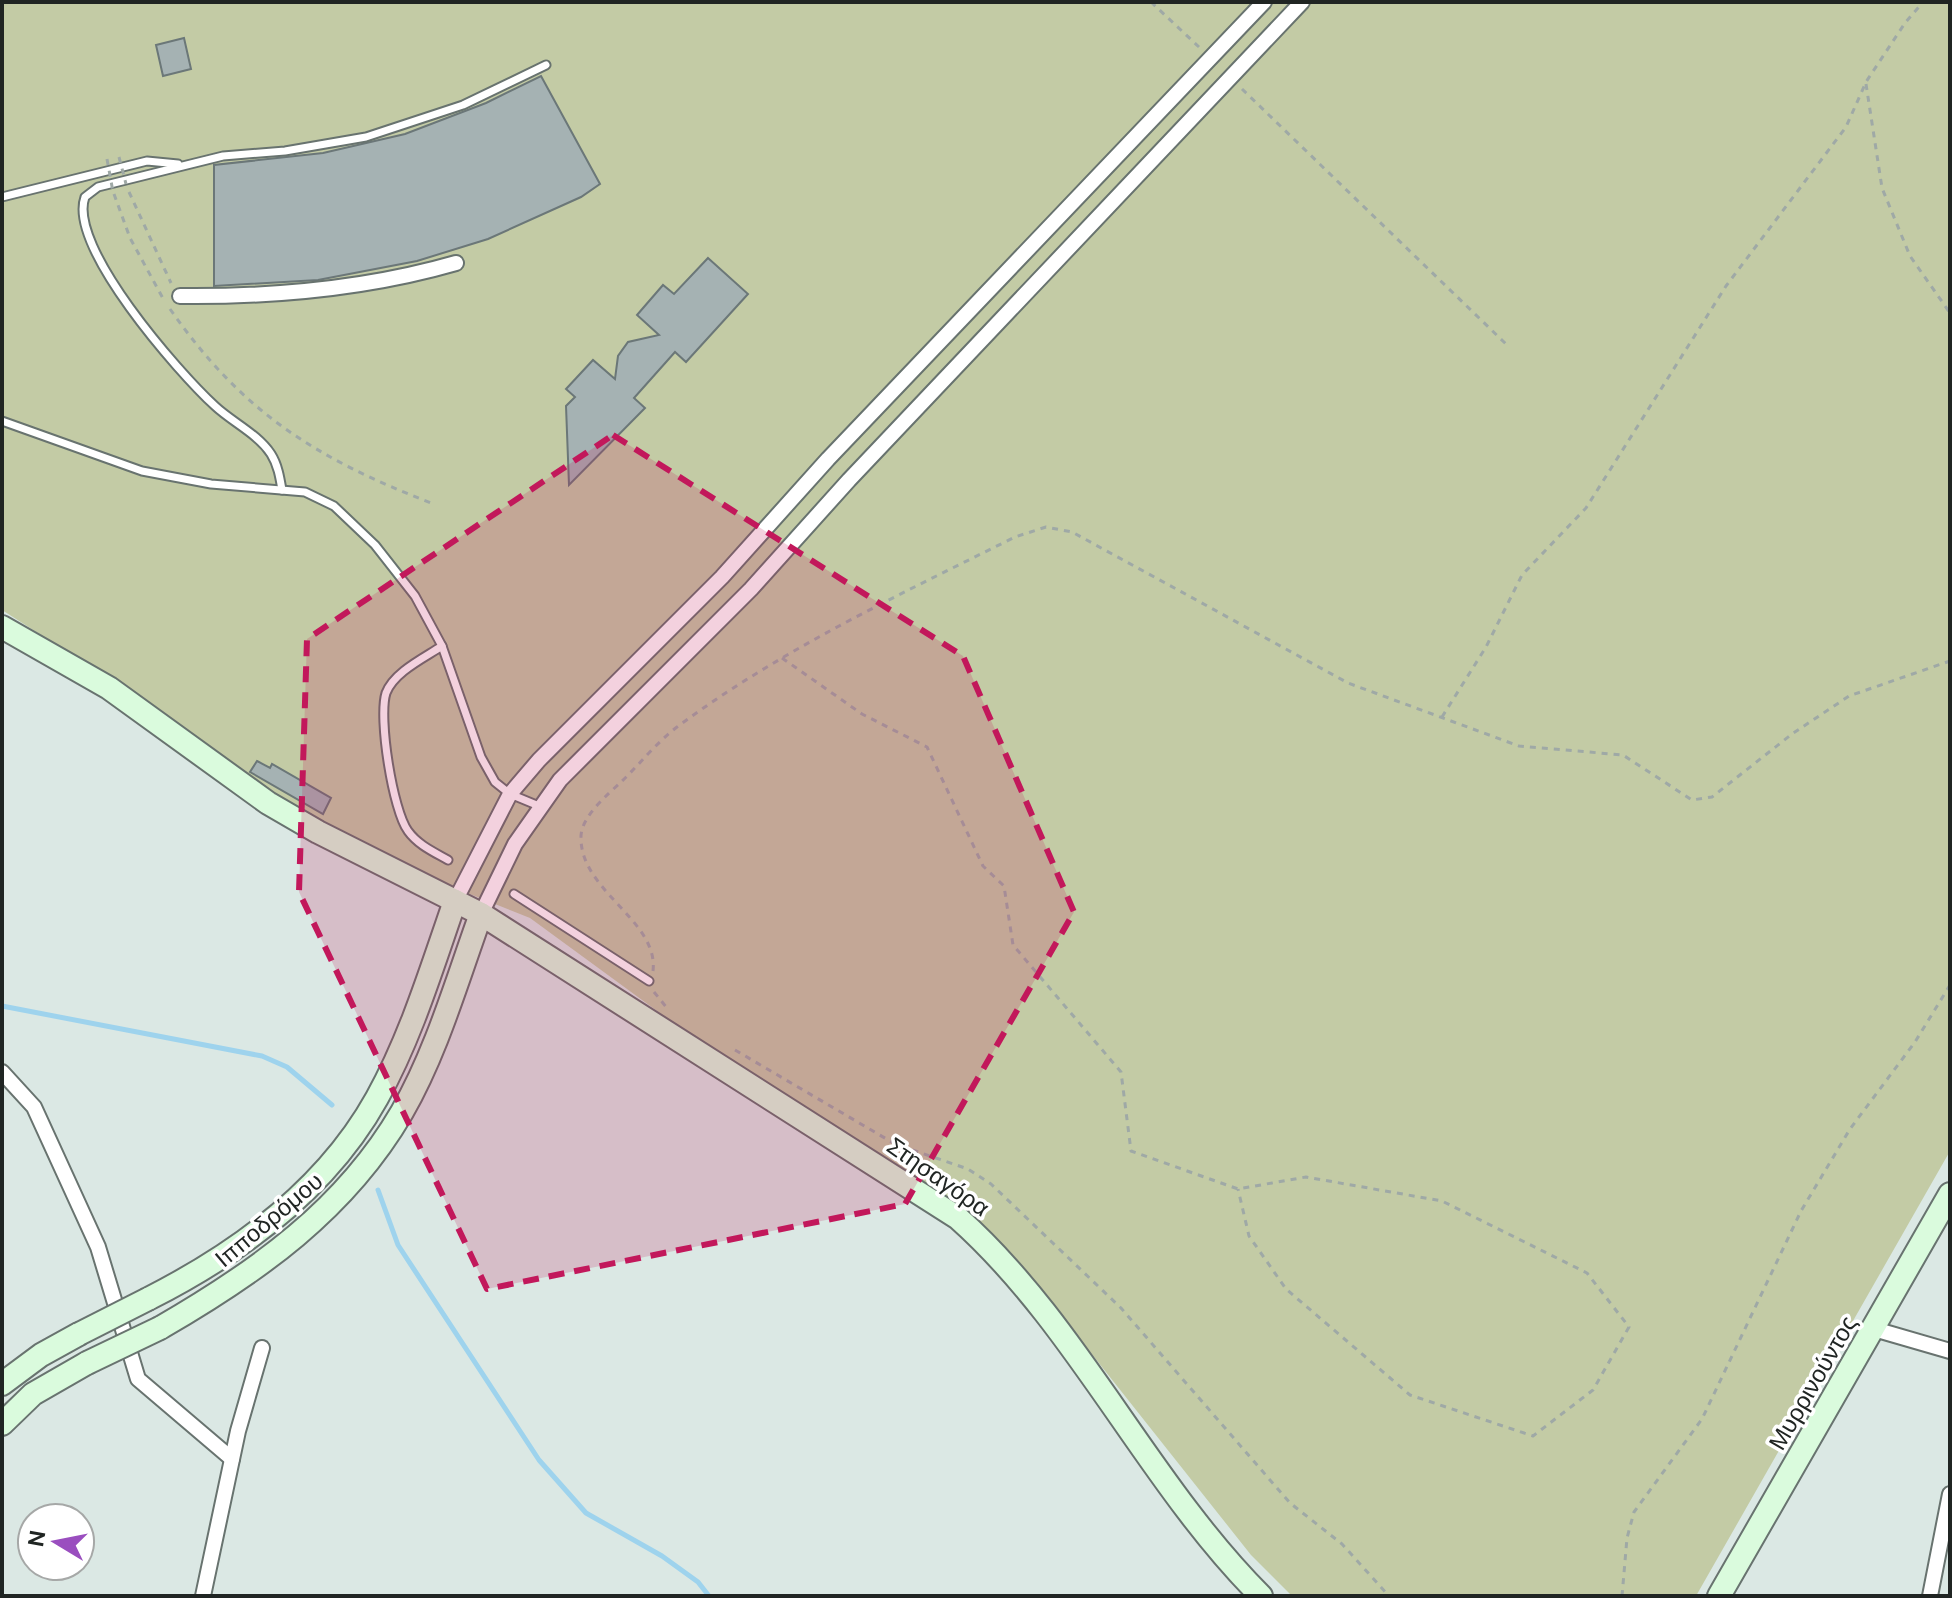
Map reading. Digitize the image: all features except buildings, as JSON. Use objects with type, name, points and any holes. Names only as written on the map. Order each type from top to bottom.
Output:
[{"type":"main road","name":"Στησαγόρα","points":[[2,627],[109,688],[268,803],[318,832],[481,914],[958,1218],[1005,1263],[1189,1513],[1261,1596]]},
{"type":"main road","name":"Ιπποδρόμου","points":[[2,1384],[41,1355],[239,1247],[300,1196],[342,1150],[377,1098],[394,1064],[455,901]]},
{"type":"main road","name":"Ιπποδρόμου","points":[[2,1424],[33,1394],[87,1363],[160,1328],[262,1265],[320,1217],[363,1169],[403,1111],[420,1077],[481,914]]},
{"type":"main road","name":"Μυρρινούντος","points":[[1719,1596],[1950,1194]]},
{"type":"street","points":[[455,901],[510,794],[564,734],[722,577],[828,459],[1264,2]]},
{"type":"street","points":[[481,914],[515,844],[539,806],[636,700],[751,589],[849,480],[1302,2]]},
{"type":"street","points":[[180,296],[302,293],[364,284],[456,263]]},
{"type":"street","points":[[828,459],[849,480]]},
{"type":"street","points":[[2,1072],[34,1107],[98,1247],[138,1379],[232,1459]]},
{"type":"street","points":[[1874,1329],[1950,1351]]},
{"type":"street","points":[[203,1596],[232,1459],[262,1348]]},
{"type":"street","points":[[1930,1596],[1950,1494]]},
{"type":"lane","points":[[282,490],[271,454],[191,383],[130,308],[105,267],[82,219],[81,208],[90,191],[185,164],[324,145],[408,126],[463,105],[546,65]]},
{"type":"lane","points":[[2,197],[147,161],[185,164]]},
{"type":"lane","points":[[2,421],[142,471],[211,484],[305,492],[334,506],[358,526],[415,596],[442,646],[481,757],[495,782],[510,794],[539,806]]},
{"type":"lane","points":[[442,646],[396,679],[386,694],[384,717],[397,804],[406,829],[417,841],[448,860]]},
{"type":"lane","points":[[514,894],[649,981]]},
{"type":"path","points":[[1151,2],[1210,58]]},
{"type":"path","points":[[1442,717],[1486,647],[1522,575],[1586,508],[1726,286],[1846,127],[1866,82],[1905,23],[1923,2]]},
{"type":"path","points":[[1230,77],[1507,345]]},
{"type":"path","points":[[1866,82],[1882,188],[1910,256],[1950,313]]},
{"type":"path","points":[[119,157],[126,184],[158,260],[180,296]]},
{"type":"path","points":[[107,159],[113,192],[130,238],[162,298],[196,347],[234,387],[325,457],[431,503]]},
{"type":"path","points":[[677,1014],[656,996],[649,981],[654,956],[648,941],[606,892],[586,860],[581,833],[597,805],[675,729],[815,636],[1015,537],[1046,527],[1072,532],[1348,683],[1519,746],[1623,755],[1692,800],[1712,797],[1792,734],[1849,696],[1950,661]]},
{"type":"path","points":[[782,658],[862,714],[927,747],[983,866],[1004,886],[1013,945],[1121,1072],[1131,1151],[1238,1189],[1306,1177],[1442,1201],[1587,1273],[1629,1327],[1593,1390],[1533,1436],[1410,1395],[1286,1289],[1249,1236],[1238,1189]]},
{"type":"path","points":[[1622,1596],[1627,1538],[1634,1512],[1702,1419],[1801,1211],[1850,1129],[1915,1042],[1950,985]]},
{"type":"path","points":[[733,1049],[895,1144],[968,1169],[991,1184],[1121,1308],[1290,1503],[1342,1544],[1389,1596]]},
{"type":"highlighted area","points":[[613,435],[963,656],[1074,912],[905,1204],[487,1289],[299,892],[307,639]]},
{"type":"green space","points":[[2,2],[1950,2],[1950,1151],[1696,1596],[1292,1596],[1251,1555],[1014,1256],[972,1216],[694,1038],[530,918],[407,869],[278,801],[152,706],[2,610]]},
{"type":"waterway","points":[[2,1006],[262,1056],[287,1067],[332,1105]]},
{"type":"waterway","points":[[378,1190],[398,1245],[539,1460],[586,1513],[662,1556],[698,1582],[709,1596]]}]
